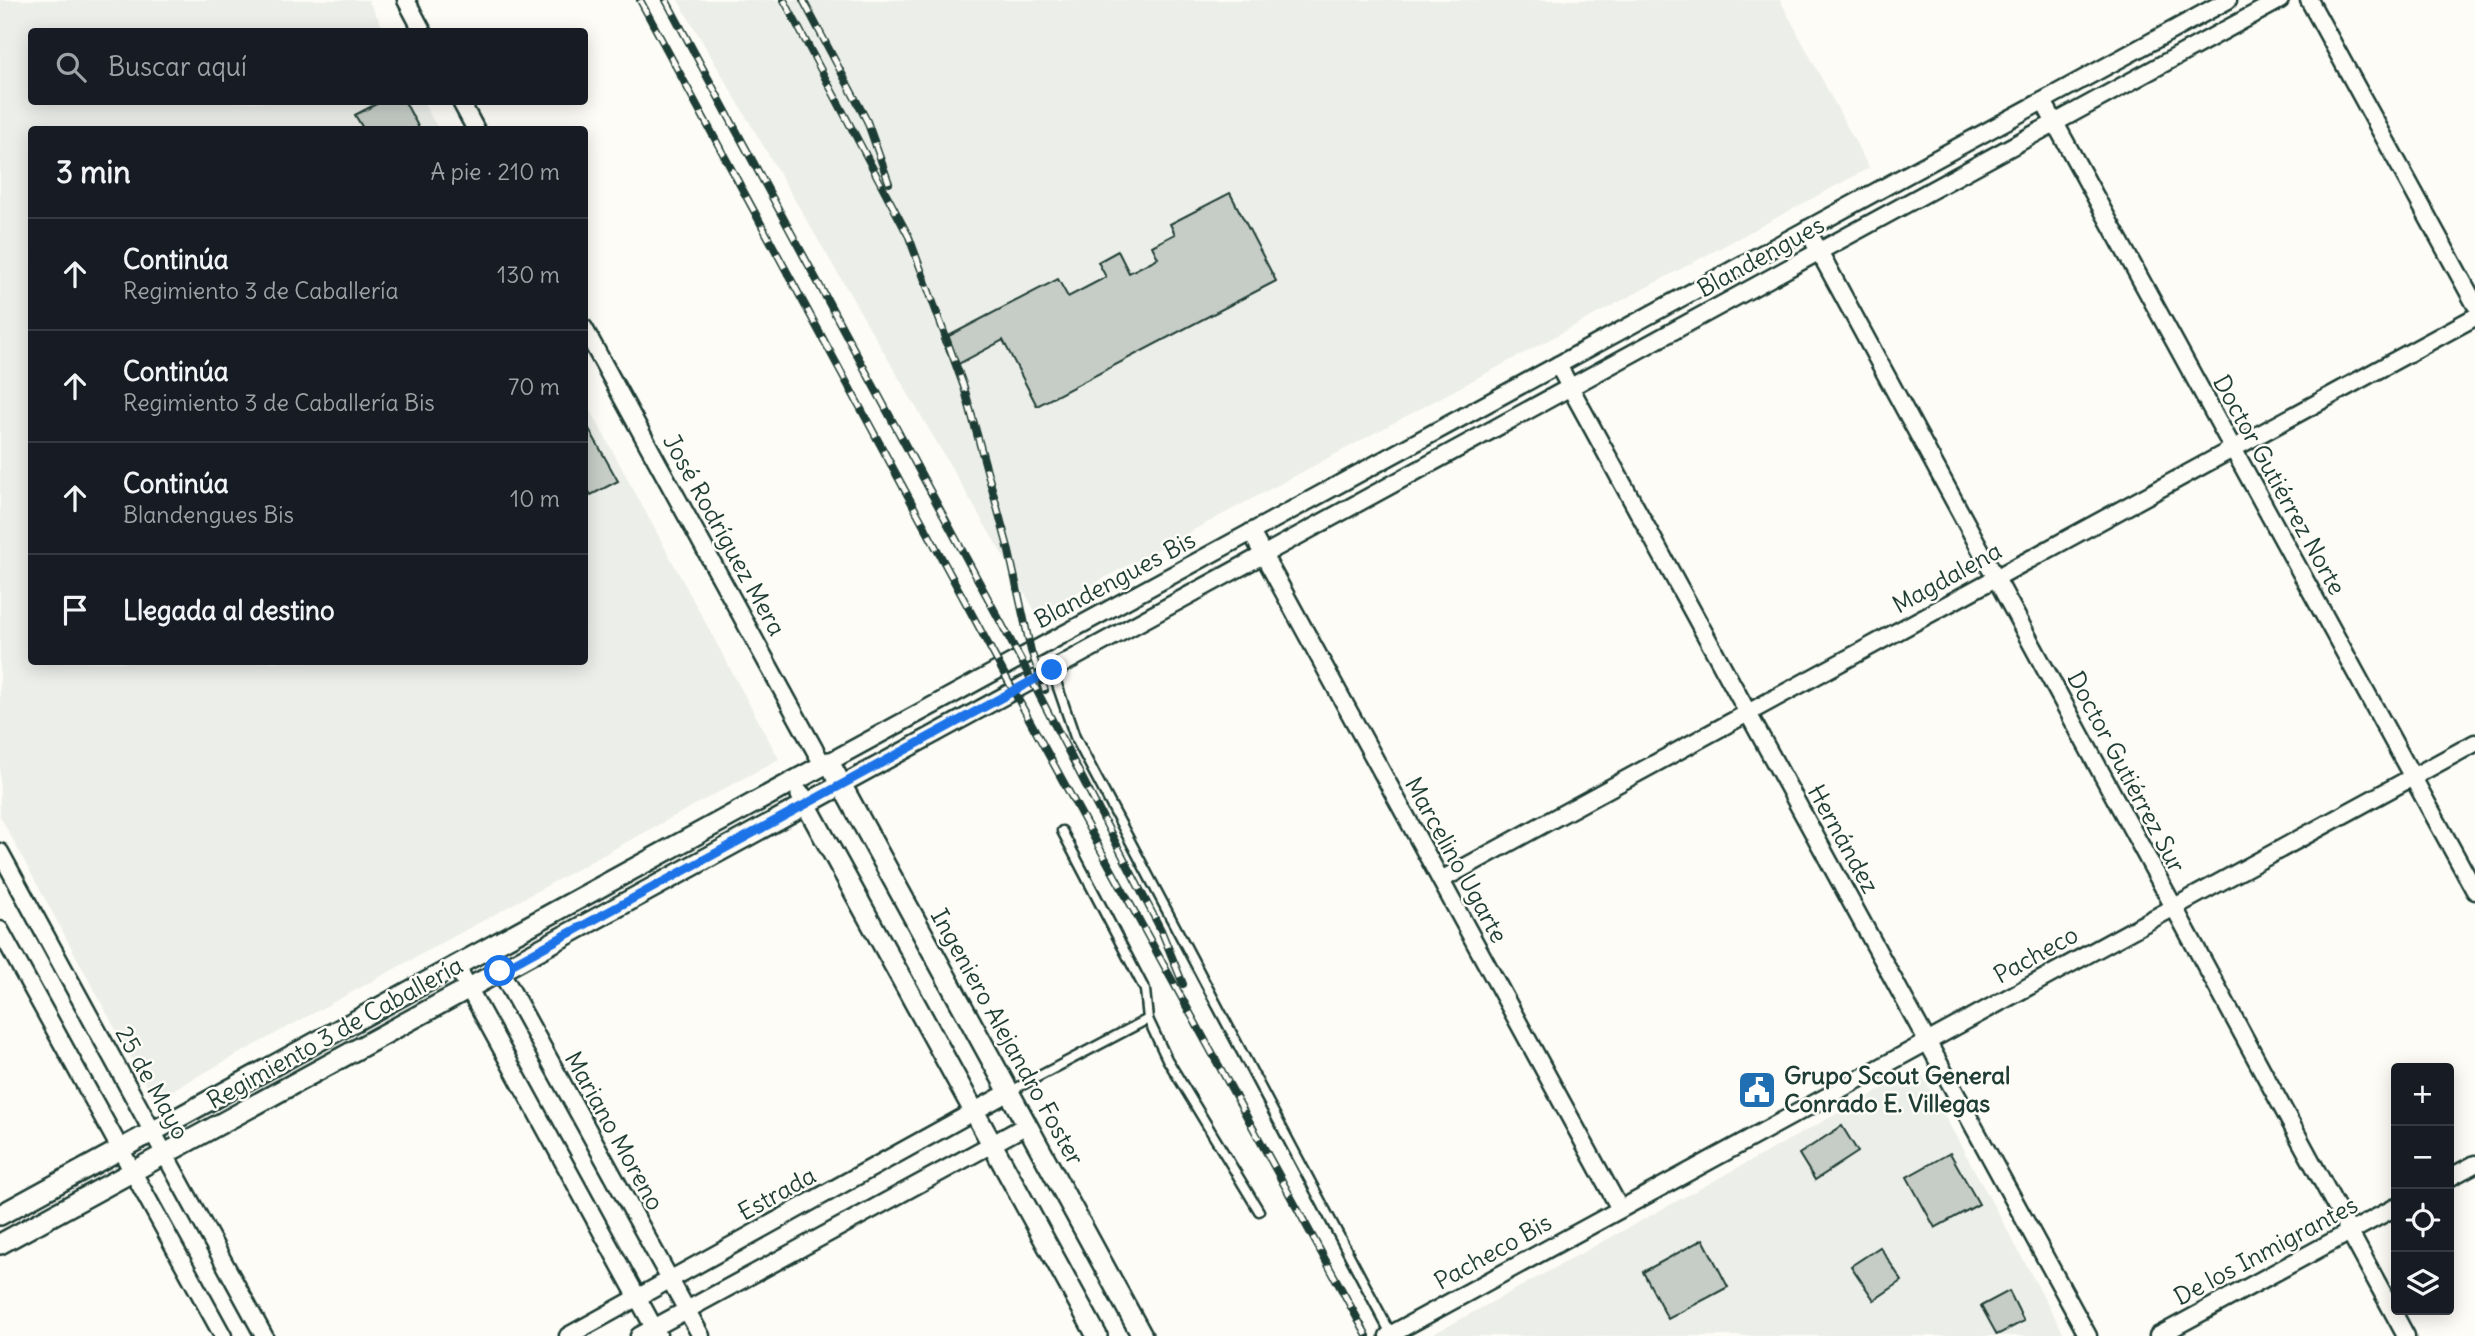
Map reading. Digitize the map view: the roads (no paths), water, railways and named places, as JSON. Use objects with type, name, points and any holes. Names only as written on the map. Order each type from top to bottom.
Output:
[{"type":"street","points":[[405,0],[421,28]]},
{"type":"street","name":"Blandengues","points":[[1251,532],[2228,0]]},
{"type":"street","name":"Blandengues","points":[[1264,554],[2280,0]]},
{"type":"street","points":[[2309,0],[2475,304]]},
{"type":"street","name":"Doctor Gutiérrez Norte","points":[[2043,101],[2475,891]]},
{"type":"street","points":[[463,105],[474,126]]},
{"type":"street","name":"Doctor Gutiérrez Sur","points":[[1807,229],[2406,1336]]},
{"type":"street","name":"Magdalena","points":[[1441,880],[2475,317]]},
{"type":"street","name":"José Rodríguez Mera","points":[[588,335],[826,764]]},
{"type":"street","name":"Hernández","points":[[1558,365],[2088,1336]]},
{"type":"street","name":"Blandengues Bis","points":[[826,764],[1251,532]]},
{"type":"street","name":"Marcelino Ugarte","points":[[1251,532],[1620,1209]]},
{"type":"street","name":"Blandengues Bis","points":[[841,785],[1264,554]]},
{"type":"street","name":"Pacheco","points":[[1620,1209],[2475,743]]},
{"type":"street","name":"Regimiento 3 de Caballería","points":[[0,1215],[826,764]]},
{"type":"street","name":"Ingeniero Alejandro Foster","points":[[826,764],[841,785],[1142,1336]]},
{"type":"street","points":[[793,782],[1097,1336]]},
{"type":"street","name":"Regimiento 3 de Caballería","points":[[0,1244],[841,785]]},
{"type":"street","name":"25 de Mayo","points":[[0,852],[264,1336]]},
{"type":"street","points":[[0,929],[223,1336]]},
{"type":"street","name":"Mariano Moreno","points":[[488,948],[701,1336]]},
{"type":"street","points":[[456,965],[657,1332]]},
{"type":"street","name":"Estrada","points":[[568,1336],[1009,1091]]},
{"type":"street","points":[[639,1336],[657,1332],[687,1310],[1027,1125]]},
{"type":"street","points":[[2454,1175],[2475,1164]]},
{"type":"street","name":"Pacheco Bis","points":[[1390,1335],[1620,1209]]},
{"type":"street","name":"De los Inmigrantes","points":[[2158,1336],[2391,1210]]},
{"type":"lane","points":[[1052,670],[1075,737],[1390,1335]]},
{"type":"lane","points":[[1062,831],[1145,990],[1148,1019],[1167,1059],[1259,1211]]},
{"type":"lane","points":[[1009,1091],[1148,1019]]},
{"type":"railway","points":[[640,0],[1001,668],[1367,1336]]},
{"type":"railway","points":[[666,0],[1020,658],[1161,930],[1183,984]]},
{"type":"railway","points":[[784,0],[909,237],[964,387],[1008,547],[1031,651],[1045,690]]},
{"type":"railway","points":[[803,0],[867,121],[889,183]]},
{"type":"place","name":"Grupo Scout General Conrado E. Villegas","points":[[1757,1090]]}]
